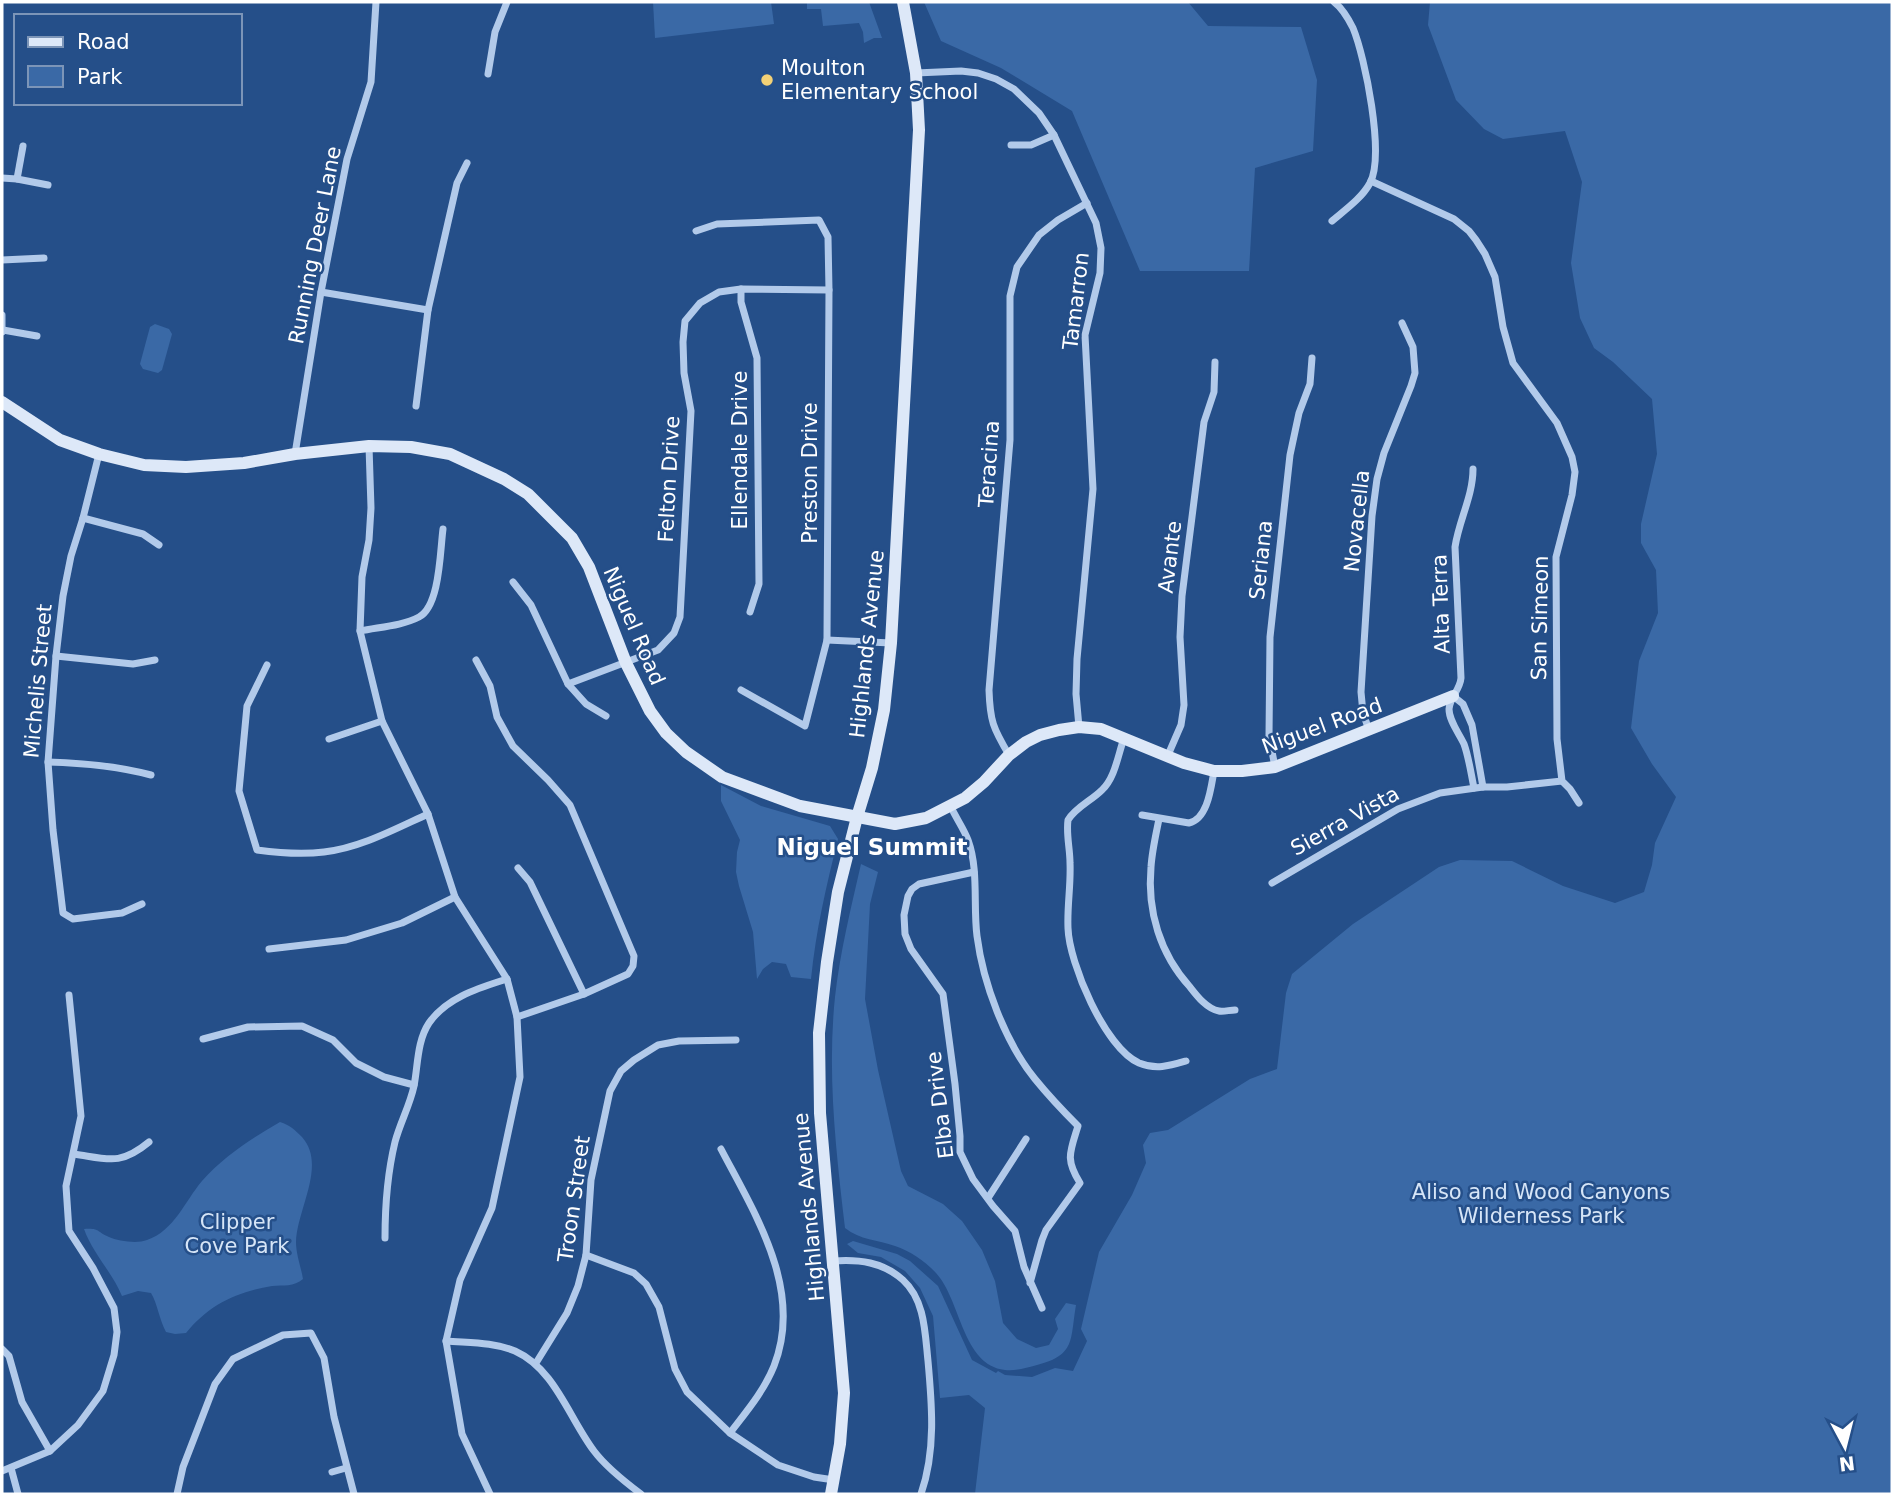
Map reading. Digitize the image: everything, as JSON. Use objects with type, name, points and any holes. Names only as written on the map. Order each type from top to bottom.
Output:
[{"type":"main road","name":"Highlands Avenue","points":[[831,1494],[840,1444],[844,1393],[820,1113],[819,1033],[838,892],[872,768],[884,710],[891,643],[919,130],[916,73],[903,2]]},
{"type":"main road","name":"Niguel Road","points":[[2,402],[60,440],[99,454],[144,465],[187,467],[244,463],[369,446],[411,447],[450,454],[504,478],[528,494],[572,538],[589,567],[626,663],[650,711],[666,733],[685,752],[722,777],[800,806],[895,824],[926,818],[965,799],[1009,755],[1026,742],[1040,735],[1079,727],[1101,729],[1184,763],[1214,771],[1275,767],[1453,696]]},
{"type":"street","name":"Running Deer Lane","points":[[295,454],[321,292],[347,159],[371,82],[376,2]]},
{"type":"street","points":[[488,74],[495,32],[507,2]]},
{"type":"street","points":[[1332,221],[1354,202],[1371,181],[1377,137],[1359,46],[1352,26],[1340,6],[1334,2]]},
{"type":"street","name":"Tamarron","points":[[916,73],[978,73],[996,79],[1029,101],[1054,135],[1096,223],[1101,248],[1100,273],[1085,335],[1093,489],[1077,659],[1079,727]]},
{"type":"street","points":[[1011,145],[1031,145],[1054,135]]},
{"type":"street","points":[[18,178],[23,146]]},
{"type":"street","points":[[416,406],[428,310],[457,183],[467,163]]},
{"type":"street","points":[[2,178],[18,178],[48,185]]},
{"type":"street","name":"San Simeon","points":[[1371,181],[1454,219],[1476,240],[1495,277],[1503,327],[1513,363],[1557,423],[1572,457],[1575,472],[1572,495],[1556,557],[1557,740],[1562,780],[1579,803]]},
{"type":"street","name":"Teracina","points":[[1009,755],[993,728],[989,690],[1010,440],[1010,296],[1017,267],[1039,235],[1087,203]]},
{"type":"street","name":"Preston Drive","points":[[696,231],[717,225],[819,220],[828,237],[827,640],[805,726],[741,690]]},
{"type":"street","points":[[2,260],[44,258]]},
{"type":"street","name":"Felton Drive","points":[[568,684],[658,650],[674,633],[680,617],[691,411],[684,373],[685,321],[700,303],[719,292],[741,289],[829,290]]},
{"type":"street","name":"Ellendale Drive","points":[[741,289],[741,302],[757,358],[759,584],[750,612]]},
{"type":"street","points":[[321,292],[428,310]]},
{"type":"street","points":[[2,315],[2,331],[37,336]]},
{"type":"street","name":"Novacella","points":[[1369,730],[1363,713],[1361,692],[1377,479],[1384,453],[1415,373],[1413,347],[1402,323]]},
{"type":"street","name":"Seriana","points":[[1275,767],[1269,736],[1270,637],[1290,455],[1299,413],[1310,384],[1312,358]]},
{"type":"street","name":"Avante","points":[[1168,755],[1181,725],[1184,705],[1180,637],[1182,596],[1204,422],[1213,392],[1215,362]]},
{"type":"street","points":[[369,446],[371,508],[369,540],[362,577],[360,631],[382,721],[428,814],[455,897],[507,978],[517,1017],[520,1077],[492,1208],[460,1280],[446,1341],[463,1434],[490,1494]]},
{"type":"street","name":"Michelis Street","points":[[99,454],[71,556],[55,656],[48,762],[53,830],[63,913],[73,919],[122,914],[142,904]]},
{"type":"street","name":"Alta Terra","points":[[1474,469],[1455,547],[1461,678],[1449,710],[1464,745],[1474,788]]},
{"type":"street","points":[[83,518],[144,534],[159,545]]},
{"type":"street","points":[[360,631],[422,616],[437,586],[443,529]]},
{"type":"street","points":[[513,582],[531,605],[568,684],[586,704],[606,716]]},
{"type":"street","points":[[827,640],[891,643]]},
{"type":"street","points":[[55,656],[133,664],[155,660]]},
{"type":"street","points":[[476,660],[489,686],[497,717],[513,746],[570,805],[634,956],[633,966],[628,974],[584,994],[517,1017]]},
{"type":"street","points":[[267,665],[247,706],[239,791],[257,850],[322,853],[340,849],[428,814]]},
{"type":"street","points":[[1453,696],[1463,704],[1472,725],[1483,787]]},
{"type":"street","points":[[329,739],[382,721]]},
{"type":"street","points":[[1124,738],[1109,781],[1068,820],[1069,936],[1079,978],[1108,1032],[1129,1056],[1136,1062],[1158,1068],[1186,1061]]},
{"type":"street","points":[[48,762],[94,764],[151,775]]},
{"type":"street","points":[[1142,815],[1189,823],[1196,821],[1209,796],[1214,771]]},
{"type":"street","name":"Sierra Vista","points":[[1272,883],[1398,809],[1440,793],[1562,780]]},
{"type":"street","points":[[951,807],[968,840],[974,872],[977,938],[987,980],[1010,1041],[1034,1077],[1078,1126],[1069,1159],[1080,1183],[1046,1230],[1030,1283]]},
{"type":"street","points":[[1159,818],[1150,889],[1153,916],[1166,953],[1175,970],[1203,1002],[1218,1011],[1235,1010]]},
{"type":"street","points":[[518,868],[530,883],[584,994]]},
{"type":"street","name":"Elba Drive","points":[[974,872],[919,884],[912,889],[904,915],[905,934],[911,949],[943,994],[956,1084],[960,1152],[966,1167],[1015,1231],[1030,1283],[1042,1308]]},
{"type":"street","points":[[269,949],[346,940],[402,923],[455,897]]},
{"type":"street","points":[[385,1238],[386,1193],[396,1139],[414,1085],[421,1043],[429,1024],[445,1007],[463,995],[507,978]]},
{"type":"street","points":[[2,1471],[50,1451],[78,1425],[103,1391],[114,1354],[117,1332],[114,1308],[69,1231],[66,1186],[81,1116],[69,995]]},
{"type":"street","points":[[203,1039],[248,1027],[302,1026],[332,1040],[356,1063],[384,1077],[414,1085]]},
{"type":"street","name":"Troon Street","points":[[536,1363],[567,1313],[578,1286],[586,1255],[591,1180],[610,1090],[621,1072],[634,1060],[659,1045],[679,1041],[736,1040]]},
{"type":"street","points":[[988,1198],[1026,1139]]},
{"type":"street","points":[[74,1154],[116,1160],[134,1154],[149,1142]]},
{"type":"street","points":[[721,1149],[769,1245],[781,1292],[784,1317],[775,1365],[764,1388],[730,1433]]},
{"type":"street","points":[[586,1255],[634,1273],[646,1284],[659,1307],[674,1369],[687,1392],[730,1433],[778,1465],[814,1477],[834,1480]]},
{"type":"street","points":[[833,1261],[851,1259],[874,1263],[889,1270],[905,1282],[918,1301],[924,1325],[932,1410],[929,1455],[921,1494]]},
{"type":"street","points":[[177,1494],[183,1467],[215,1384],[233,1359],[283,1335],[311,1333],[324,1358],[334,1417],[354,1494]]},
{"type":"street","points":[[446,1341],[497,1345],[536,1363],[594,1452],[641,1494]]},
{"type":"street","points":[[2,1349],[9,1356],[22,1402],[50,1451]]},
{"type":"street","points":[[12,1468],[18,1494]]},
{"type":"street","points":[[332,1472],[346,1468]]},
{"type":"green space","points":[[653,2],[771,2],[774,24],[655,38]]},
{"type":"green space","points":[[807,2],[869,2],[882,38],[874,38],[864,43],[859,23],[823,26],[821,9],[807,9]]},
{"type":"green space","points":[[924,2],[1188,2],[1208,26],[1301,27],[1317,80],[1313,151],[1255,168],[1249,271],[1140,271],[1072,111],[1001,68],[941,41]]},
{"type":"green space","name":"Aliso and Wood Canyons Wilderness Park","points":[[1430,2],[1892,2],[1892,1494],[975,1494],[985,1408],[969,1395],[940,1398],[933,1316],[920,1288],[905,1271],[881,1257],[858,1253],[847,1244],[853,1241],[897,1254],[910,1261],[938,1286],[972,1360],[1005,1375],[1032,1377],[1055,1368],[1073,1371],[1087,1341],[1081,1329],[1099,1252],[1132,1195],[1146,1163],[1143,1145],[1150,1133],[1168,1130],[1250,1079],[1277,1069],[1286,993],[1292,974],[1353,924],[1439,867],[1460,860],[1512,861],[1563,886],[1615,903],[1644,892],[1655,843],[1676,797],[1631,728],[1639,661],[1658,613],[1656,570],[1641,543],[1641,524],[1657,454],[1652,399],[1594,348],[1580,318],[1571,263],[1582,182],[1565,131],[1503,139],[1484,129],[1456,100],[1428,25]]},
{"type":"green space","points":[[155,324],[169,329],[172,334],[162,370],[158,373],[143,369],[140,364],[150,327]]},
{"type":"green space","points":[[721,785],[761,806],[830,826],[838,839],[822,909],[811,979],[791,977],[786,964],[772,962],[763,969],[757,979],[753,932],[736,872],[740,840],[721,801]]},
{"type":"green space","points":[[861,864],[878,872],[870,904],[865,999],[901,1171],[908,1186],[943,1204],[962,1221],[982,1250],[995,1281],[1003,1323],[1017,1339],[1036,1348],[1049,1345],[1058,1329],[1055,1319],[1066,1303],[1076,1305],[1069,1344],[1065,1351],[1050,1361],[1013,1370],[991,1366],[971,1344],[944,1285],[932,1269],[906,1251],[845,1228],[834,1112],[833,1026],[840,963]]},
{"type":"green space","name":"Clipper Cove Park","points":[[280,1122],[302,1137],[309,1148],[312,1161],[309,1188],[296,1242],[303,1279],[292,1284],[272,1286],[235,1296],[214,1307],[186,1333],[166,1332],[151,1293],[138,1291],[122,1296],[84,1229],[96,1230],[128,1242],[143,1241],[156,1236],[172,1223],[202,1181],[220,1163]]},
{"type":"place","name":"Moulton Elementary School","points":[[767,80]]},
{"type":"district","name":"Niguel Summit","points":[[872,847]]}]
